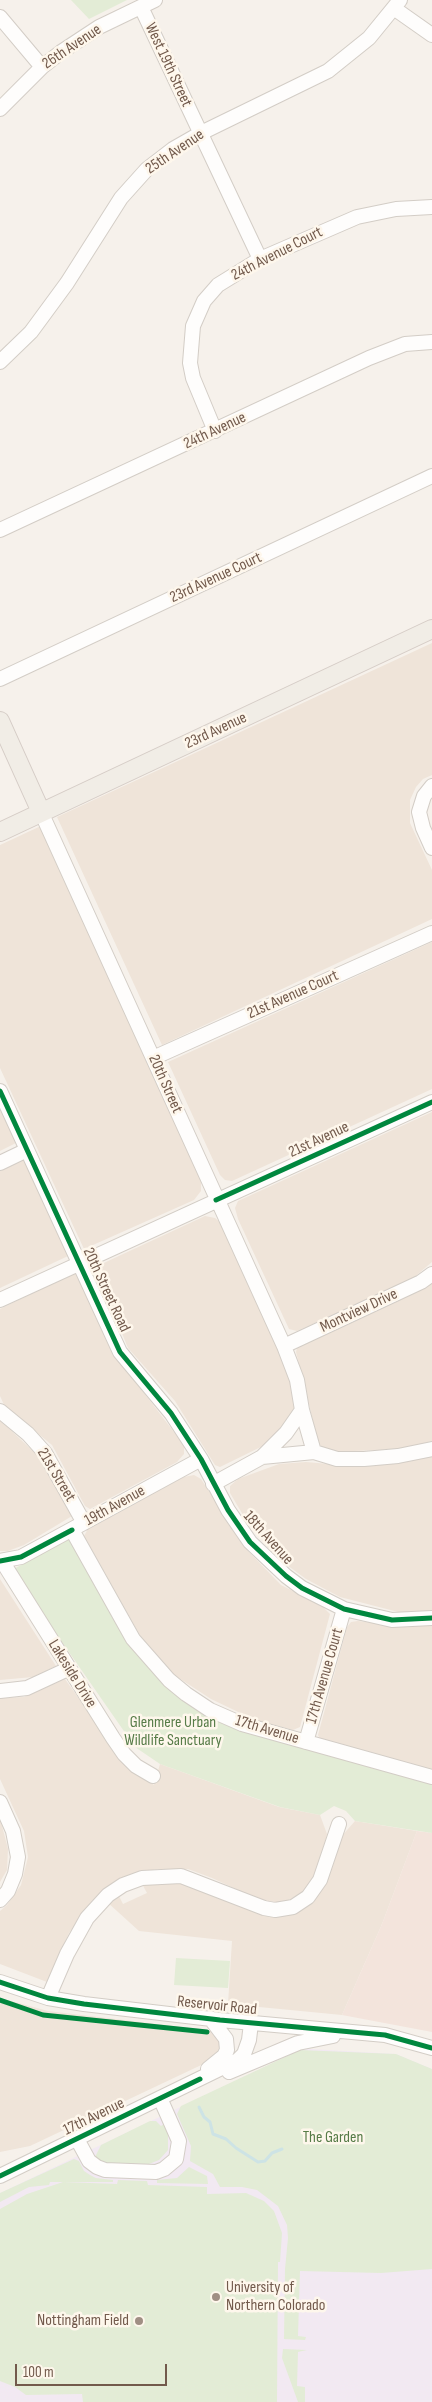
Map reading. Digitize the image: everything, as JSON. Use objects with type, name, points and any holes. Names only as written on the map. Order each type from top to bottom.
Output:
[{"type":"main road","name":"23rd Avenue","points":[[0,832],[432,629]]},
{"type":"main road","name":"20th Street","points":[[0,722],[42,812]]},
{"type":"street","name":"26th Avenue","points":[[0,109],[42,67],[99,27],[155,0]]},
{"type":"street","points":[[397,5],[432,35]]},
{"type":"street","name":"25th Avenue","points":[[0,362],[31,332],[58,297],[109,215],[136,180],[160,159],[201,133],[328,71],[368,38],[397,5]]},
{"type":"street","name":"West 19th Street","points":[[141,7],[260,258]]},
{"type":"street","points":[[0,17],[42,67]]},
{"type":"street","name":"24th Avenue Court","points":[[215,431],[193,378],[190,363],[193,326],[204,301],[218,285],[260,258],[357,217],[396,209],[432,207]]},
{"type":"street","name":"24th Avenue","points":[[0,530],[369,358],[405,344],[432,342]]},
{"type":"street","name":"23rd Avenue Court","points":[[0,679],[432,476]]},
{"type":"street","points":[[432,786],[424,796],[419,812],[423,828],[432,848]]},
{"type":"street","name":"20th Street","points":[[42,812],[216,1200],[284,1346],[297,1380],[302,1410],[314,1452]]},
{"type":"street","name":"21st Avenue Court","points":[[153,1058],[432,933]]},
{"type":"street","name":"20th Street Road","points":[[0,1091],[120,1352],[171,1413],[201,1459],[214,1484]]},
{"type":"street","name":"21st Avenue","points":[[0,1300],[432,1102]]},
{"type":"street","points":[[0,1163],[27,1150]]},
{"type":"street","name":"Montview Drive","points":[[284,1346],[422,1282],[432,1274]]},
{"type":"street","points":[[214,1484],[262,1457],[286,1433],[302,1410]]},
{"type":"street","name":"21st Street","points":[[0,1411],[28,1434],[45,1453],[78,1527]]},
{"type":"street","points":[[262,1457],[314,1452],[337,1459],[364,1459],[398,1456],[432,1449]]},
{"type":"street","name":"19th Avenue","points":[[1,1561],[21,1557],[201,1459]]},
{"type":"street","name":"18th Avenue","points":[[214,1484],[239,1527],[266,1558],[302,1588],[344,1609],[392,1620],[432,1618]]},
{"type":"street","name":"17th Avenue","points":[[78,1527],[133,1639],[170,1680],[210,1710],[242,1724],[432,1777]]},
{"type":"street","name":"Lakeside Drive","points":[[1,1561],[68,1669],[124,1754],[136,1766],[153,1776]]},
{"type":"street","name":"17th Avenue Court","points":[[306,1742],[344,1609]]},
{"type":"street","points":[[0,1691],[27,1688],[68,1669]]},
{"type":"street","points":[[0,1802],[14,1831],[18,1857],[15,1874],[8,1891],[0,1900]]},
{"type":"street","points":[[48,1998],[67,1954],[87,1918],[108,1895],[123,1885],[142,1878],[181,1876],[264,1908],[275,1910],[293,1907],[308,1897],[320,1880],[339,1824]]},
{"type":"street","name":"Reservoir Road","points":[[0,1982],[48,1998],[250,2023],[384,2034],[432,2048]]},
{"type":"street","points":[[200,2079],[211,2065],[224,2056],[226,2050],[226,2039],[210,2018]]},
{"type":"street","name":"17th Avenue","points":[[0,2176],[238,2060],[244,2054],[250,2040],[250,2023]]},
{"type":"street","points":[[200,2079],[218,2077],[298,2043],[352,2032]]},
{"type":"street","name":"17th Avenue","points":[[77,2139],[89,2161],[105,2170],[147,2172],[164,2169],[176,2159],[179,2141],[160,2098]]},
{"type":"shaded area","points":[[432,643],[432,775],[423,779],[416,787],[410,800],[410,823],[432,870],[432,919],[162,1045],[57,817]]},
{"type":"shaded area","points":[[43,825],[201,1180],[201,1191],[194,1200],[84,1249],[0,1068],[0,845]]},
{"type":"shaded area","points":[[432,942],[432,1089],[232,1181],[225,1180],[220,1175],[168,1062]]},
{"type":"shaded area","points":[[0,1110],[16,1143],[0,1151]]},
{"type":"shaded area","points":[[432,1112],[432,1262],[411,1280],[297,1331],[289,1329],[238,1219],[235,1208],[238,1201]]},
{"type":"shaded area","points":[[24,1160],[68,1256],[0,1288],[0,1171]]},
{"type":"shaded area","points":[[205,1216],[215,1218],[221,1223],[293,1382],[297,1398],[294,1412],[273,1441],[220,1467],[215,1465],[175,1401],[128,1348],[97,1272],[100,1265]]},
{"type":"shaded area","points":[[76,1272],[117,1358],[184,1445],[184,1454],[177,1462],[90,1509],[85,1506],[52,1445],[5,1407],[0,1396],[0,1309]]},
{"type":"shaded area","points":[[432,1282],[432,1441],[402,1449],[331,1452],[322,1448],[318,1441],[296,1352],[298,1344]]},
{"type":"shaded area","points":[[0,1420],[37,1455],[72,1516],[24,1545],[8,1551],[0,1551]]},
{"type":"shaded area","points":[[432,1453],[432,1610],[410,1615],[340,1597],[306,1579],[276,1557],[249,1525],[230,1493],[230,1486],[238,1479],[279,1464],[306,1462],[340,1465]]},
{"type":"shaded area","points":[[194,1475],[201,1479],[248,1551],[281,1585],[322,1606],[330,1614],[300,1727],[293,1730],[255,1720],[211,1699],[165,1669],[139,1634],[84,1536],[89,1527],[184,1477]]},
{"type":"shaded area","points":[[0,1579],[56,1666],[33,1677],[0,1680]]},
{"type":"shaded area","points":[[358,1621],[405,1627],[432,1624],[432,1770],[320,1739],[318,1735],[347,1627],[351,1622]]},
{"type":"shaded area","points":[[65,1679],[126,1765],[154,1785],[160,1764],[279,1807],[320,1815],[327,1834],[320,1866],[304,1891],[284,1903],[260,1900],[188,1869],[157,1869],[126,1878],[92,1901],[69,1933],[47,1982],[0,1964],[0,1911],[7,1905],[21,1885],[28,1857],[24,1831],[0,1779],[0,1698],[24,1697]]},
{"type":"shaded area","points":[[0,1818],[8,1849],[7,1870],[0,1882]]},
{"type":"shaded area","points":[[355,1821],[417,1831],[382,1924],[342,2015],[228,2004],[232,1941],[139,1931],[107,1902],[118,1894],[123,1904],[147,1893],[142,1884],[165,1878],[293,1910],[341,1837]]},
{"type":"shaded area","points":[[417,1831],[432,1833],[432,2032],[342,2015],[382,1924]]},
{"type":"shaded area","points":[[0,1998],[48,2011],[207,2030],[217,2033],[222,2049],[214,2059],[30,2146],[0,2152]]},
{"type":"shaded area","name":"University of Northern Colorado","points":[[300,2050],[396,2054],[432,2069],[432,2402],[0,2402],[0,2193]]},
{"type":"green space","points":[[71,0],[127,0],[89,19]]},
{"type":"green space","name":"Glenmere Urban Wildlife Sanctuary","points":[[71,1536],[131,1645],[147,1666],[170,1690],[186,1701],[432,1779],[432,1833],[355,1821],[346,1811],[334,1806],[320,1815],[280,1807],[160,1764],[135,1747],[14,1569]]},
{"type":"green space","points":[[176,1958],[230,1961],[228,1988],[174,1985]]},
{"type":"green space","name":"The Garden","points":[[300,2050],[396,2054],[432,2069],[432,2269],[381,2273],[300,2271],[298,2336],[306,2337],[305,2340],[284,2339],[285,2269],[288,2238],[287,2225],[278,2206],[257,2190],[242,2187],[220,2187],[213,2174],[190,2161],[191,2146],[177,2114],[181,2106]]},
{"type":"green space","points":[[150,2121],[156,2121],[161,2126],[164,2124],[168,2132],[168,2150],[159,2160],[149,2164],[102,2163],[95,2157],[101,2145]]},
{"type":"green space","points":[[74,2159],[79,2161],[84,2171],[90,2175],[96,2178],[113,2180],[113,2182],[50,2182],[49,2185],[29,2187],[0,2202],[0,2193]]},
{"type":"green space","points":[[189,2167],[207,2176],[208,2184],[157,2183],[157,2180],[177,2178]]},
{"type":"green space","name":"Nottingham Field","points":[[118,2180],[147,2181],[148,2185],[207,2187],[207,2194],[246,2193],[264,2201],[274,2211],[282,2233],[280,2262],[278,2262],[277,2402],[83,2402],[82,2394],[26,2395],[15,2387],[0,2381],[0,2209],[27,2194],[63,2182],[117,2184]]},
{"type":"green space","points":[[283,2349],[307,2350],[298,2352],[297,2386],[305,2387],[305,2402],[298,2402],[282,2358]]},
{"type":"waterway","points":[[199,2107],[204,2117],[210,2122],[213,2134],[226,2139],[258,2162],[265,2161],[272,2153],[282,2149]]},
{"type":"cycle path","points":[[0,1091],[120,1352],[171,1413],[201,1459],[228,1510],[250,1542],[286,1576],[302,1588],[344,1609],[392,1620],[432,1618]]},
{"type":"cycle path","points":[[216,1200],[432,1102]]},
{"type":"cycle path","points":[[0,1561],[21,1557],[72,1530]]},
{"type":"cycle path","points":[[0,1982],[48,1998],[84,2004],[220,2020],[385,2035],[432,2048]]},
{"type":"cycle path","points":[[0,2000],[43,2015],[207,2032]]},
{"type":"cycle path","points":[[0,2176],[200,2079]]},
{"type":"place","name":"University of Northern Colorado","points":[[216,2297]]},
{"type":"place","name":"Nottingham Field","points":[[139,2321]]}]
